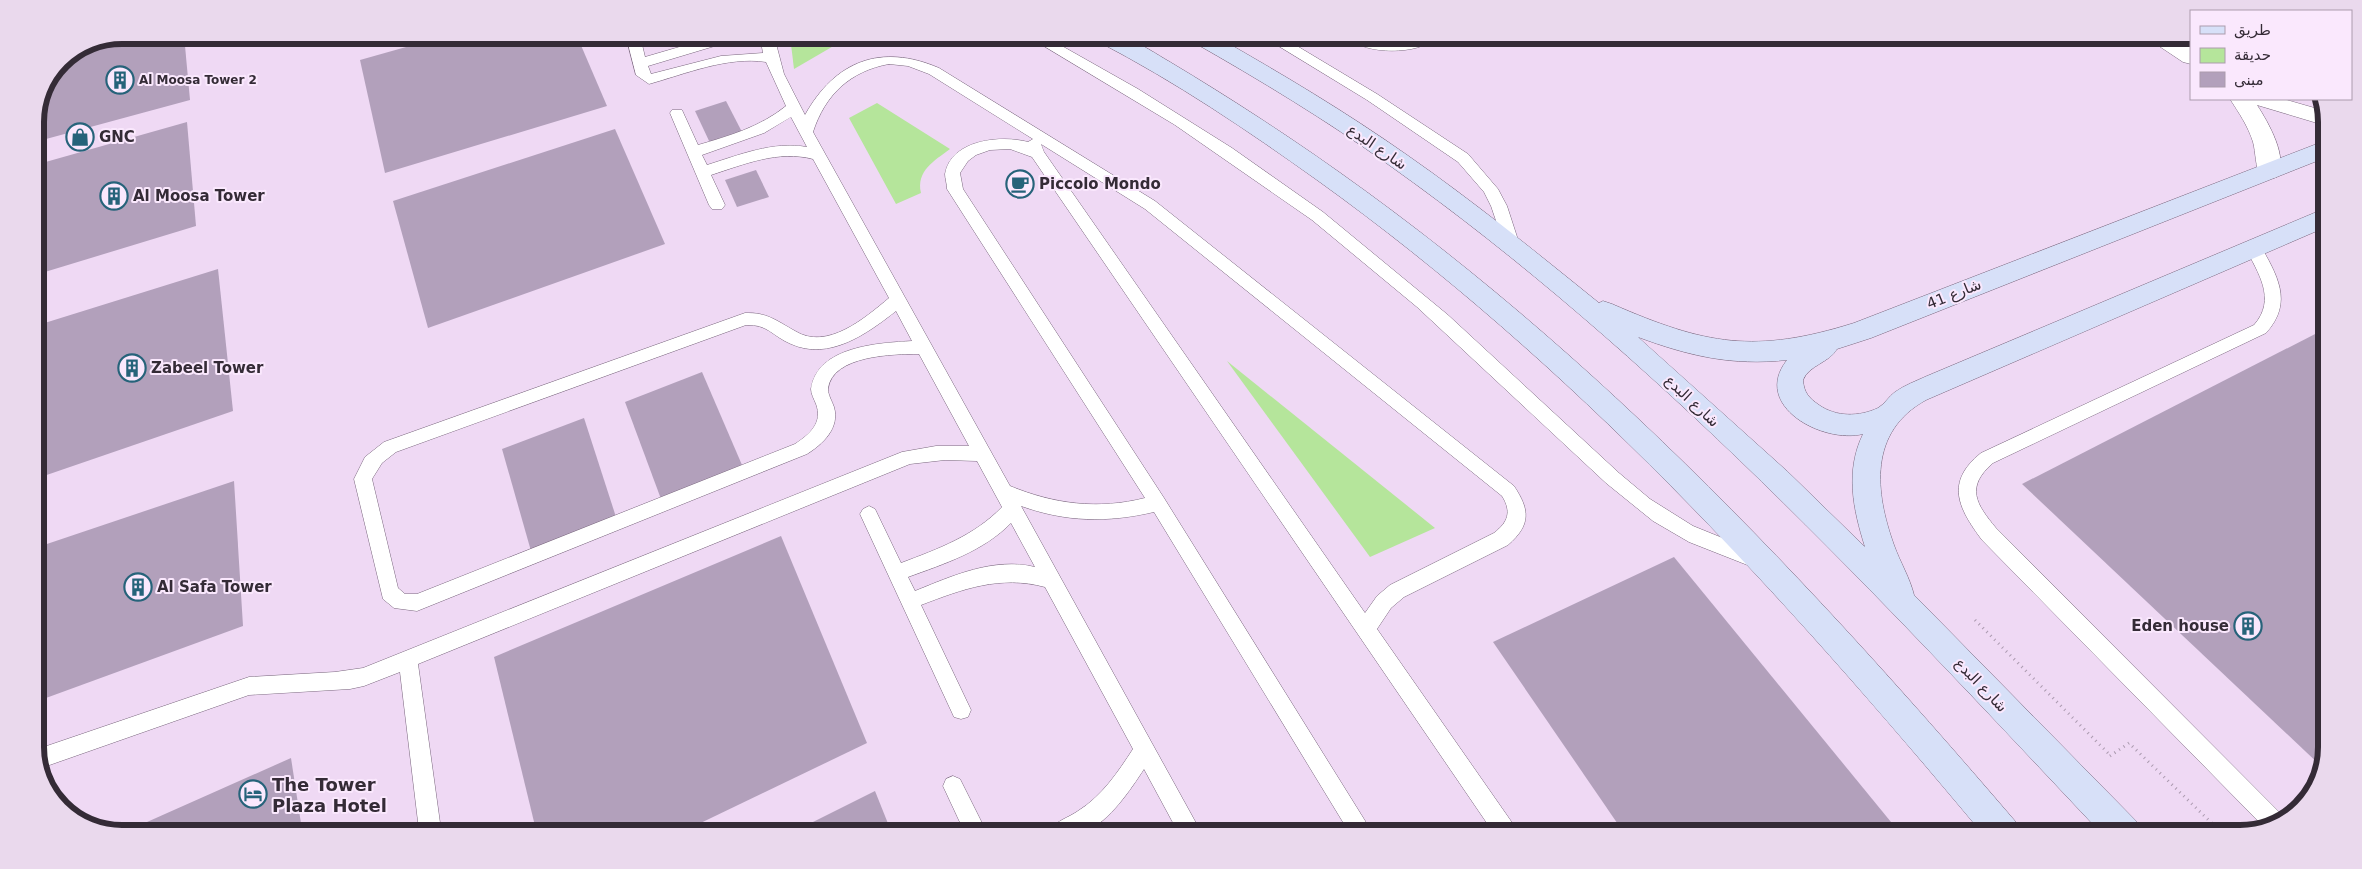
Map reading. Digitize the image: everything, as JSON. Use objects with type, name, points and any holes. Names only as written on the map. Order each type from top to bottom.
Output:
[{"type":"main road","points":[[1119,44],[1226,106],[1338,181],[1472,284],[1615,410],[1769,565],[1956,776],[1996,825]]},
{"type":"main road","name":"شارع البدع","points":[[1213,44],[1290,89],[1399,160],[1512,246],[1575,297],[1677,386],[1779,482],[2116,825]]},
{"type":"main road","name":"شارع 41","points":[[1575,297],[1669,339],[1704,348],[1739,353],[1772,353],[1832,341],[2318,152]]},
{"type":"main road","points":[[1904,607],[1875,538],[1866,507],[1865,478],[1870,452],[1880,428],[1900,402],[1936,383],[2318,220]]},
{"type":"main road","points":[[1832,341],[1794,369],[1790,378],[1790,388],[1794,399],[1814,417],[1842,426],[1855,426],[1889,415]]},
{"type":"street","points":[[2171,44],[2190,57]]},
{"type":"street","points":[[2242,100],[2263,133],[2268,152],[2269,171]]},
{"type":"street","points":[[2265,100],[2318,116]]},
{"type":"lane","points":[[635,44],[643,76],[655,79],[721,60],[757,56],[770,58]]},
{"type":"lane","points":[[641,63],[706,44]]},
{"type":"lane","points":[[768,44],[770,58],[806,132],[1186,825]]},
{"type":"lane","points":[[1049,44],[1110,77],[1197,131],[1302,205],[1403,285],[1508,378],[1619,484],[1658,514],[1702,539],[1769,565]]},
{"type":"lane","points":[[1283,44],[1372,97],[1463,158],[1490,189],[1499,206],[1512,246]]},
{"type":"lane","points":[[1370,44],[1377,47],[1399,48],[1410,44]]},
{"type":"lane","points":[[806,132],[813,111],[826,91],[856,69],[888,60],[904,61],[934,71],[1150,205],[1508,491],[1517,503],[1518,518],[1513,530],[1501,539],[1397,591],[1379,609],[1365,630]]},
{"type":"lane","points":[[694,152],[756,132],[770,125],[794,107]]},
{"type":"lane","points":[[677,113],[717,205]]},
{"type":"lane","points":[[1028,129],[1037,153],[1500,825]]},
{"type":"lane","points":[[1037,153],[1020,145],[999,143],[978,148],[962,159],[953,173],[955,189],[1158,503],[1357,825]]},
{"type":"lane","points":[[703,172],[775,150],[791,149],[819,155]]},
{"type":"lane","points":[[2253,247],[2275,301],[2274,312],[2269,322],[2260,329],[1987,458],[1976,465],[1969,476],[1966,489],[1969,504],[1977,519],[1989,534],[2271,819]]},
{"type":"lane","points":[[898,300],[878,316],[852,332],[828,341],[813,343],[799,341],[767,320],[745,319],[383,450],[366,469],[363,479],[390,593],[401,602],[418,603],[801,449],[820,434],[826,424],[828,414],[821,397],[820,388],[822,380],[828,372],[841,362],[872,350],[924,347]]},
{"type":"lane","points":[[44,757],[249,686],[336,683],[364,677],[908,457],[933,452],[958,451],[983,454]]},
{"type":"lane","points":[[1003,491],[1030,504],[1061,512],[1093,514],[1127,511],[1158,503]]},
{"type":"lane","points":[[897,573],[959,550],[1003,520],[1012,509]]},
{"type":"lane","points":[[869,514],[961,710]]},
{"type":"lane","points":[[910,601],[975,576],[995,572],[1014,571],[1033,574],[1051,580]]},
{"type":"lane","points":[[408,660],[429,825]]},
{"type":"lane","points":[[1074,825],[1092,815],[1111,798],[1144,750]]},
{"type":"lane","points":[[953,786],[972,825]]},
{"type":"path","points":[[1973,618],[2111,756]]},
{"type":"path","points":[[2074,780],[2130,743],[2214,825]]},
{"type":"green space","points":[[791,44],[837,44],[794,69]]},
{"type":"green space","points":[[877,103],[950,149],[932,162],[924,173],[920,185],[921,193],[896,204],[849,118]]},
{"type":"green space","points":[[1227,361],[1435,528],[1370,557]]},
{"type":"building","name":"Al Moosa Tower 2","points":[[185,44],[190,100],[44,140],[45,107],[57,78],[78,57],[107,45]]},
{"type":"building","points":[[417,44],[580,44],[607,106],[385,173],[360,60]]},
{"type":"building","points":[[726,101],[742,132],[710,143],[695,111]]},
{"type":"building","name":"Al Moosa Tower","points":[[187,122],[196,226],[44,272],[44,162]]},
{"type":"building","points":[[615,129],[665,244],[428,328],[393,201]]},
{"type":"building","points":[[756,170],[769,197],[737,207],[725,180]]},
{"type":"building","name":"Zabeel Tower","points":[[218,269],[233,411],[44,476],[44,323]]},
{"type":"building","name":"Eden house","points":[[2318,333],[2317,762],[2022,484]]},
{"type":"building","points":[[702,372],[742,465],[661,499],[625,402]]},
{"type":"building","points":[[584,418],[616,517],[531,551],[502,449]]},
{"type":"building","name":"Al Safa Tower","points":[[234,481],[243,626],[44,699],[44,545]]},
{"type":"building","points":[[781,536],[867,743],[696,825],[535,825],[494,657]]},
{"type":"building","points":[[1674,557],[1893,825],[1619,825],[1493,642]]},
{"type":"building","name":"The Tower Plaza Hotel","points":[[291,758],[301,825],[140,825]]},
{"type":"building","points":[[875,791],[889,825],[807,825]]},
{"type":"place","name":"Al Moosa Tower 2","points":[[120,80]]},
{"type":"place","name":"GNC","points":[[80,137]]},
{"type":"place","name":"Piccolo Mondo","points":[[1020,184]]},
{"type":"place","name":"Al Moosa Tower","points":[[114,196]]},
{"type":"place","name":"Zabeel Tower","points":[[132,368]]},
{"type":"place","name":"Al Safa Tower","points":[[138,587]]},
{"type":"place","name":"Eden house","points":[[2248,626]]},
{"type":"place","name":"The Tower Plaza Hotel","points":[[253,794]]}]
